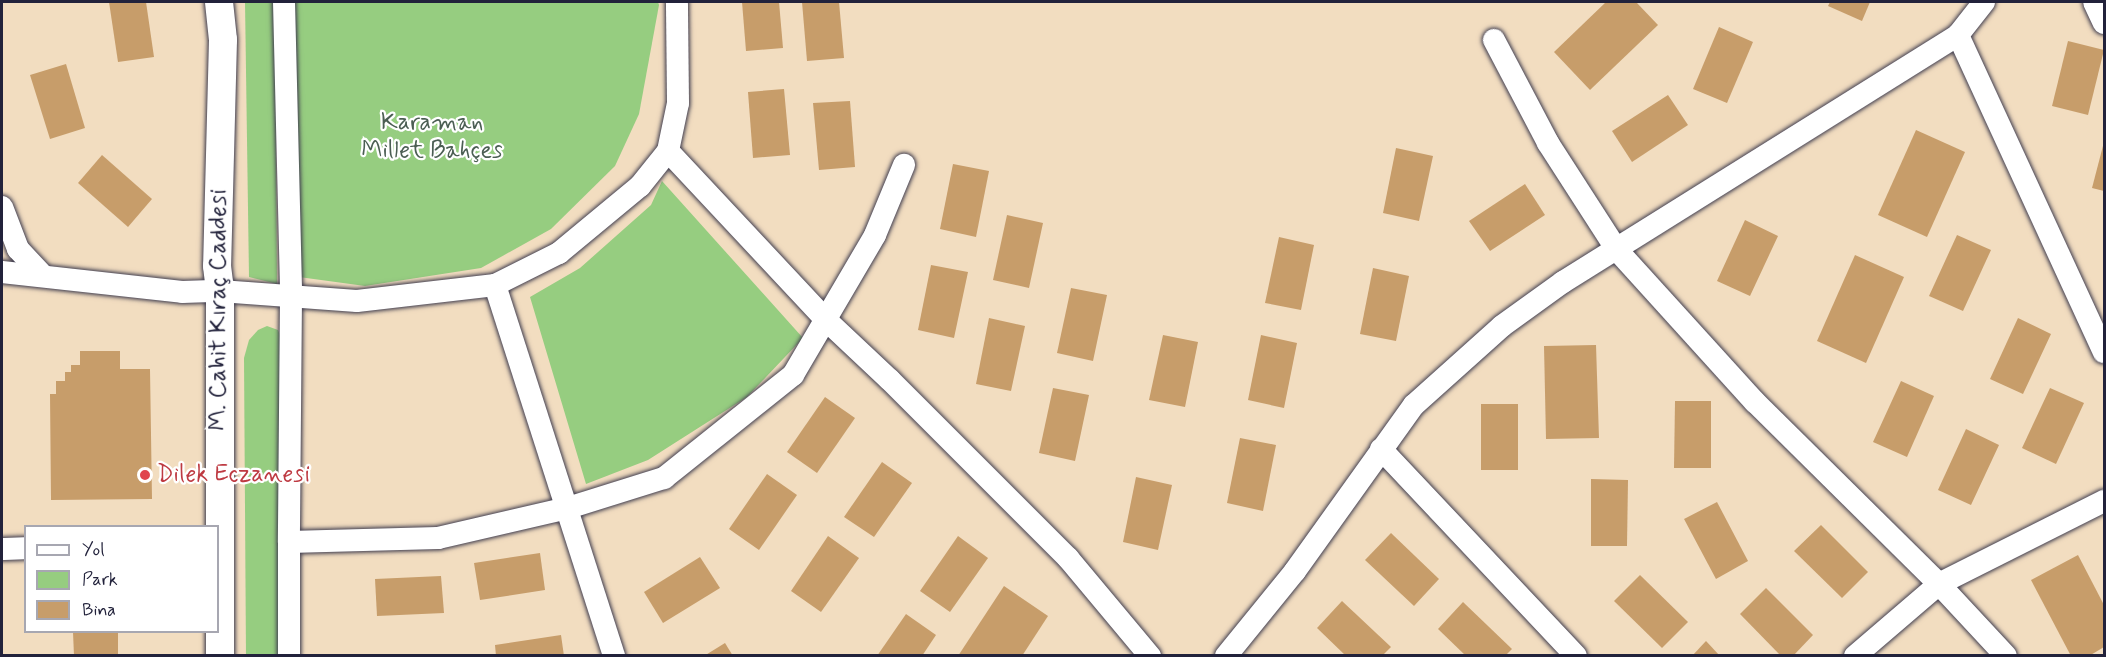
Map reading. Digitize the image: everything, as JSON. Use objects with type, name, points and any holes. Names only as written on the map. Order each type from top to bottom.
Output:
[{"type":"street","name":"M. Cahit Kıraç Caddesi","points":[[219,2],[222,40],[217,266],[220,291],[220,656]]},
{"type":"street","points":[[284,2],[291,297],[289,656]]},
{"type":"street","points":[[2,272],[182,292],[220,291],[357,301],[495,285],[559,253],[640,186],[668,151],[678,103],[677,2]]},
{"type":"street","points":[[1226,656],[1295,571],[1414,405],[1502,326],[1563,282],[1958,35],[1984,2]]},
{"type":"street","points":[[2094,2],[2104,23]]},
{"type":"street","points":[[1958,35],[2104,352]]},
{"type":"street","points":[[1494,40],[1548,143],[1617,250],[1755,402],[1939,584],[2006,656]]},
{"type":"street","points":[[668,151],[825,319],[890,380],[1068,558],[1150,656]]},
{"type":"street","points":[[289,542],[438,538],[568,508],[664,478],[792,375],[875,235],[904,165]]},
{"type":"street","points":[[2,207],[18,249],[42,275]]},
{"type":"street","points":[[495,285],[614,656]]},
{"type":"street","points":[[1382,449],[1576,656]]},
{"type":"street","points":[[1855,656],[1939,584],[2104,501]]},
{"type":"street","points":[[2,549],[24,548]]},
{"type":"green space","points":[[245,2],[275,2],[277,284],[249,277]]},
{"type":"green space","name":"Karaman Millet Bahçes","points":[[293,2],[658,2],[659,5],[639,114],[615,166],[551,229],[481,268],[365,286],[299,277]]},
{"type":"green space","points":[[662,181],[803,338],[747,397],[648,460],[586,484],[530,297],[580,268],[651,205]]},
{"type":"green space","points":[[267,326],[278,330],[280,335],[280,655],[246,656],[244,358],[249,340],[258,330]]},
{"type":"building","points":[[109,2],[146,2],[154,57],[118,62]]},
{"type":"building","points":[[742,2],[779,2],[783,48],[746,51]]},
{"type":"building","points":[[802,2],[839,2],[844,58],[807,61]]},
{"type":"building","points":[[1606,2],[1636,2],[1658,25],[1590,90],[1554,52]]},
{"type":"building","points":[[1830,2],[1870,2],[1862,21],[1828,6]]},
{"type":"building","points":[[1719,27],[1753,42],[1727,103],[1693,89]]},
{"type":"building","points":[[2068,41],[2104,50],[2088,115],[2052,106]]},
{"type":"building","points":[[66,64],[85,128],[50,139],[30,75]]},
{"type":"building","points":[[784,89],[790,155],[753,158],[748,92]]},
{"type":"building","points":[[1668,95],[1688,125],[1632,162],[1612,131]]},
{"type":"building","points":[[850,101],[855,167],[819,170],[813,103]]},
{"type":"building","points":[[1916,130],[1965,152],[1927,237],[1878,215]]},
{"type":"building","points":[[2104,142],[2104,191],[2092,188]]},
{"type":"building","points":[[1396,148],[1433,156],[1419,221],[1383,213]]},
{"type":"building","points":[[102,155],[152,199],[128,227],[78,183]]},
{"type":"building","points":[[953,164],[989,171],[976,237],[940,229]]},
{"type":"building","points":[[1525,184],[1545,215],[1490,251],[1469,221]]},
{"type":"building","points":[[1007,215],[1043,223],[1029,288],[993,280]]},
{"type":"building","points":[[1745,220],[1778,236],[1750,296],[1717,281]]},
{"type":"building","points":[[1957,235],[1991,250],[1963,311],[1929,296]]},
{"type":"building","points":[[1279,237],[1314,245],[1301,310],[1265,303]]},
{"type":"building","points":[[1855,255],[1904,277],[1866,363],[1817,341]]},
{"type":"building","points":[[931,265],[968,272],[954,338],[918,330]]},
{"type":"building","points":[[1373,268],[1409,276],[1396,341],[1360,334]]},
{"type":"building","points":[[1071,288],[1107,295],[1093,361],[1057,353]]},
{"type":"building","points":[[989,318],[1025,326],[1011,391],[976,384]]},
{"type":"building","points":[[2018,318],[2051,334],[2023,394],[1990,379]]},
{"type":"building","points":[[1163,335],[1198,342],[1185,407],[1149,400]]},
{"type":"building","points":[[1261,335],[1297,343],[1284,408],[1248,400]]},
{"type":"building","points":[[1596,345],[1599,438],[1546,439],[1544,346]]},
{"type":"building","points":[[80,351],[120,351],[120,369],[150,369],[152,499],[51,500],[50,394],[56,394],[56,381],[65,381],[65,372],[71,372],[71,365],[80,365]]},
{"type":"building","points":[[1901,381],[1934,396],[1907,457],[1873,442]]},
{"type":"building","points":[[1053,388],[1089,395],[1075,461],[1039,453]]},
{"type":"building","points":[[2050,388],[2084,403],[2056,464],[2022,448]]},
{"type":"building","points":[[825,397],[855,418],[817,473],[787,452]]},
{"type":"building","points":[[1675,401],[1711,401],[1711,468],[1674,468]]},
{"type":"building","points":[[1481,404],[1518,404],[1518,470],[1481,470]]},
{"type":"building","points":[[1966,429],[1999,445],[1971,505],[1938,490]]},
{"type":"building","points":[[1240,438],[1276,445],[1263,511],[1227,503]]},
{"type":"building","points":[[882,462],[912,483],[874,537],[844,517]]},
{"type":"building","points":[[767,474],[797,495],[759,550],[729,529]]},
{"type":"building","points":[[1136,477],[1172,485],[1158,550],[1123,542]]},
{"type":"building","points":[[1591,479],[1628,480],[1627,546],[1591,546]]},
{"type":"building","points":[[1717,502],[1748,561],[1716,579],[1684,519]]},
{"type":"building","points":[[1821,525],[1868,572],[1842,598],[1794,551]]},
{"type":"building","points":[[1391,533],[1439,579],[1414,606],[1365,560]]},
{"type":"building","points":[[828,536],[859,558],[821,612],[791,591]]},
{"type":"building","points":[[958,536],[988,558],[950,612],[920,591]]},
{"type":"building","points":[[540,553],[545,590],[480,600],[474,563]]},
{"type":"building","points":[[2078,555],[2104,605],[2104,647],[2089,656],[2071,656],[2031,580]]},
{"type":"building","points":[[700,557],[720,588],[663,623],[644,592]]},
{"type":"building","points":[[1640,575],[1688,622],[1662,648],[1614,601]]},
{"type":"building","points":[[441,576],[444,613],[377,616],[375,579]]},
{"type":"building","points":[[1004,586],[1048,616],[1022,656],[958,656]]},
{"type":"building","points":[[1766,588],[1813,635],[1793,656],[1781,656],[1740,614]]},
{"type":"building","points":[[1342,601],[1391,647],[1382,656],[1346,656],[1317,628]]},
{"type":"building","points":[[1463,602],[1512,649],[1505,656],[1466,656],[1438,629]]},
{"type":"building","points":[[906,614],[936,635],[922,656],[877,656]]},
{"type":"building","points":[[73,633],[118,633],[118,656],[74,656]]},
{"type":"building","points":[[561,635],[564,656],[496,656],[495,645]]},
{"type":"building","points":[[1706,641],[1720,656],[1692,656]]},
{"type":"building","points":[[725,643],[733,656],[704,656]]},
{"type":"place","name":"Dilek Eczanesi","points":[[145,475]]}]
